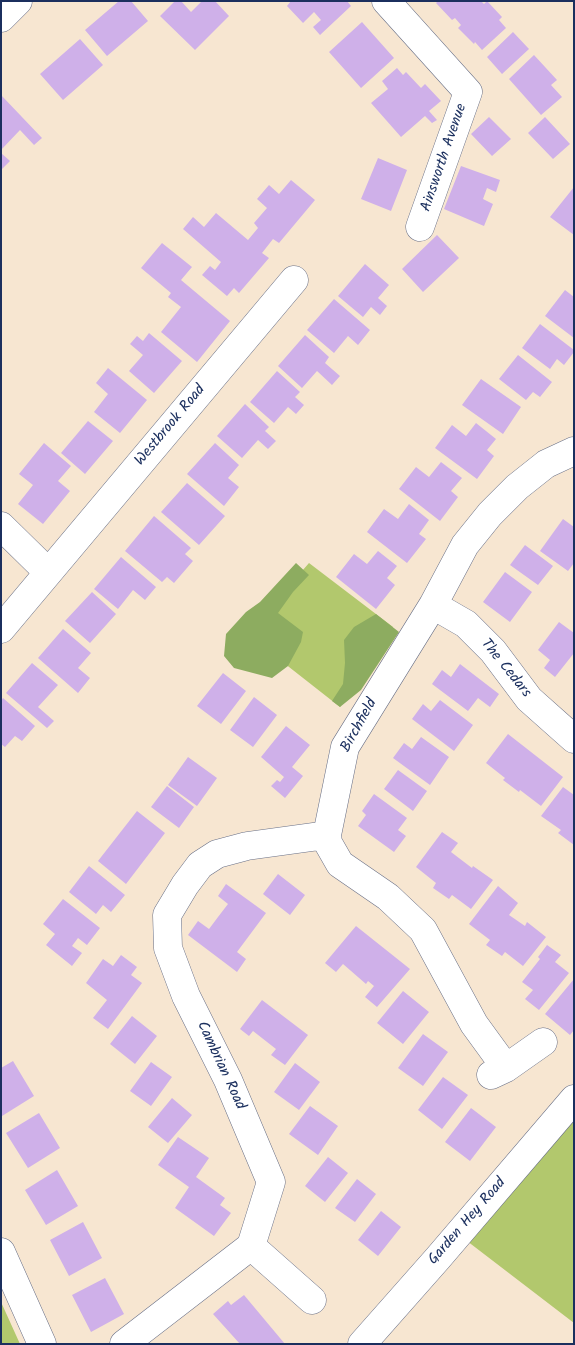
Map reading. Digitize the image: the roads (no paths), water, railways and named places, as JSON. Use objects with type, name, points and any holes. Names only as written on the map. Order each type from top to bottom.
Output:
[{"type":"street","points":[[1,18],[18,1]]},
{"type":"street","name":"Ainsworth Avenue","points":[[386,1],[468,92],[420,227]]},
{"type":"street","name":"Westbrook Road","points":[[1,629],[294,280]]},
{"type":"street","name":"Birchfield","points":[[327,835],[345,747],[432,605],[465,545],[490,514],[517,487],[573,446]]},
{"type":"street","points":[[1,526],[48,572]]},
{"type":"street","name":"The Cedars","points":[[432,605],[466,624],[493,651],[530,699],[574,739]]},
{"type":"street","points":[[327,835],[328,843],[340,864],[388,897],[423,930],[499,1071],[543,1042]]},
{"type":"street","name":"Cambrian Road","points":[[251,1246],[271,1182],[228,1080],[186,996],[168,948],[167,915],[185,885],[200,865],[217,854],[247,846],[327,835]]},
{"type":"street","name":"Garden Hey Road","points":[[362,1344],[574,1099]]},
{"type":"street","points":[[124,1344],[251,1246],[312,1300]]},
{"type":"street","points":[[1,1252],[42,1344]]}]
